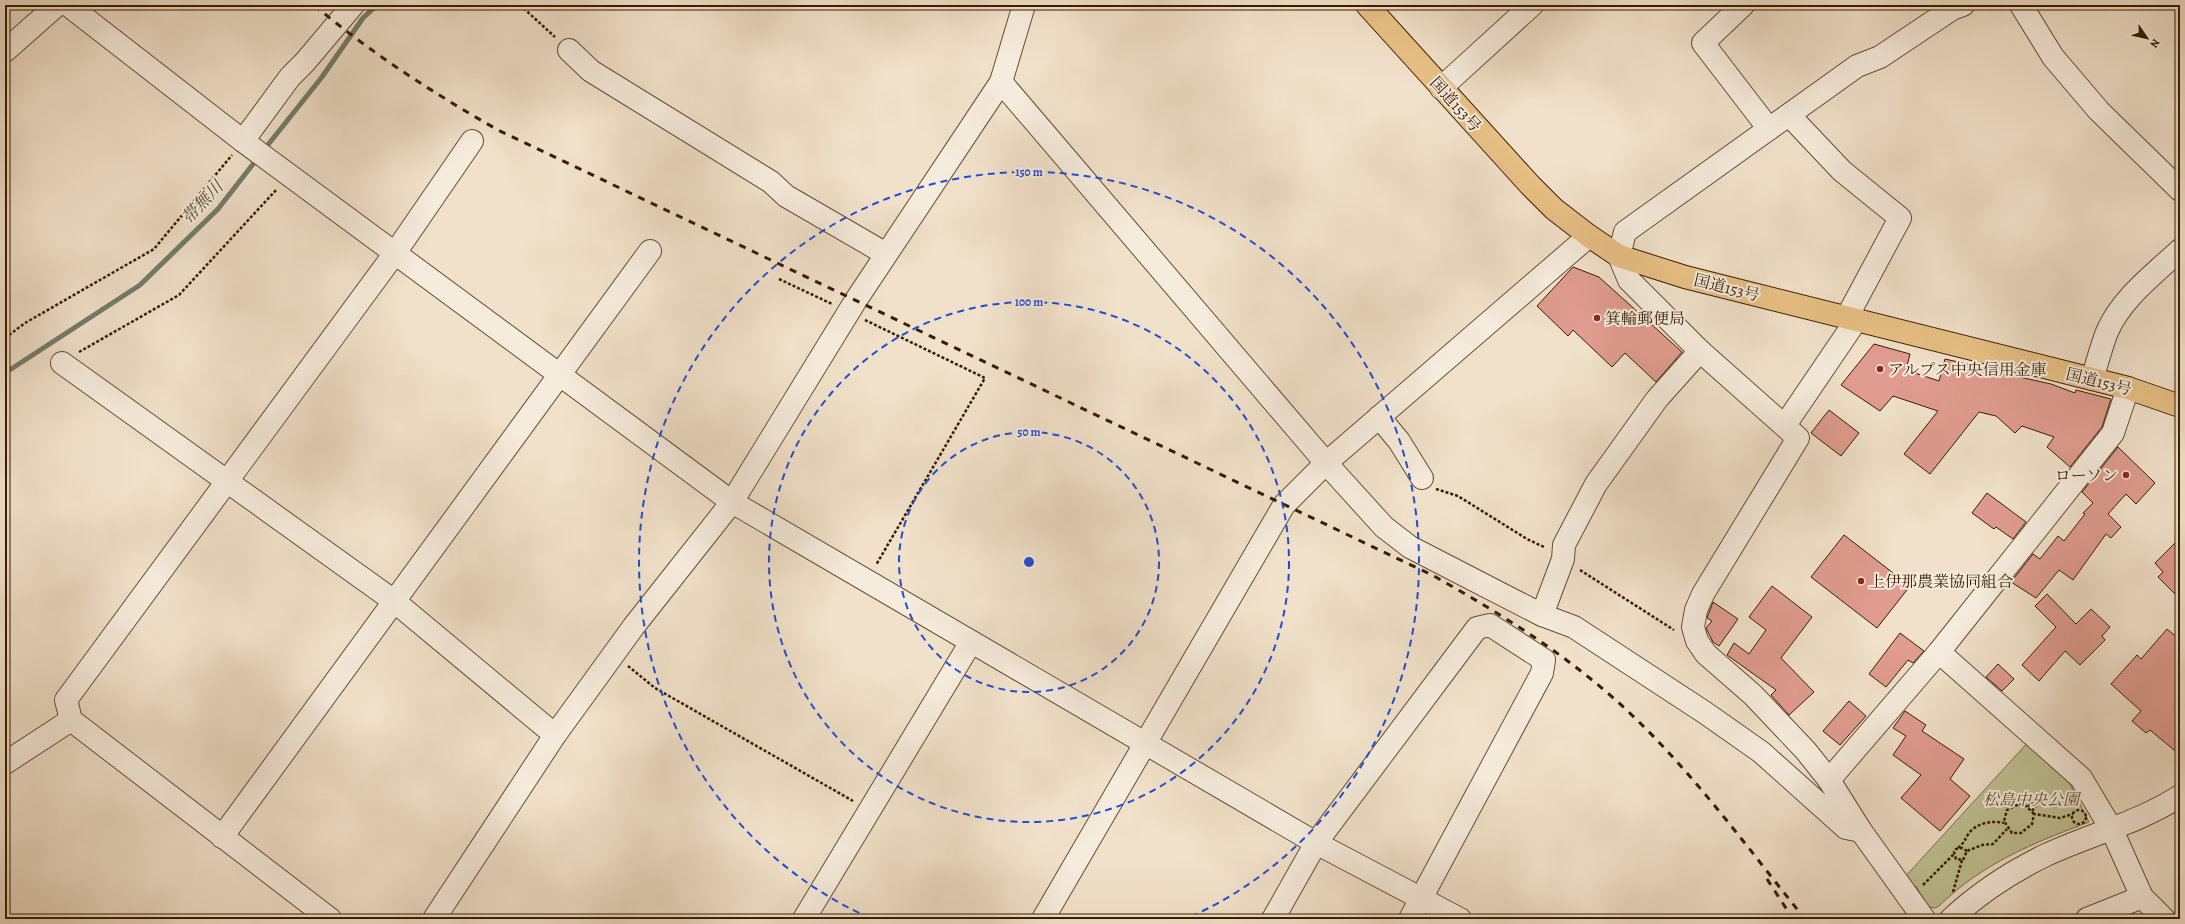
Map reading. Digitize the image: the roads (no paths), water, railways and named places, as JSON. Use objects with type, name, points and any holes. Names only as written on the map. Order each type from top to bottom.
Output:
[{"type":"highway","name":"国道153号","points":[[1367,5],[1441,88],[1554,209],[1589,236],[1619,256],[1685,276],[2128,388],[2180,406]]},
{"type":"street","points":[[5,51],[57,5]]},
{"type":"street","points":[[68,5],[289,176],[732,502],[1316,843],[1460,919]]},
{"type":"street","points":[[247,144],[290,77],[305,62],[352,5]]},
{"type":"street","points":[[434,919],[555,735],[614,654],[732,502],[848,312],[1001,82],[1024,5]]},
{"type":"street","points":[[1441,88],[1532,5]]},
{"type":"street","points":[[1744,5],[1703,43],[1769,130]]},
{"type":"street","points":[[1924,919],[1861,830],[1829,780],[1806,751],[1753,696],[1706,654],[1697,641],[1693,627],[1696,610],[1703,594],[1798,438],[1700,351],[1629,280],[1619,256],[1625,232],[1857,66],[1880,57],[1952,9],[1964,5]]},
{"type":"street","points":[[2021,5],[2053,57],[2089,99],[2180,190]]},
{"type":"street","points":[[569,50],[591,71],[771,182],[786,196],[886,254]]},
{"type":"street","points":[[1001,82],[1326,463],[1384,527],[1410,547],[1542,615],[1574,627],[1704,712],[1761,752],[1846,828],[1861,830]]},
{"type":"street","points":[[1785,425],[1852,318],[1900,218],[1842,171],[1789,116]]},
{"type":"street","points":[[330,919],[71,720],[66,700],[394,253],[472,141]]},
{"type":"street","points":[[1043,919],[1284,505],[1326,463],[1589,236]]},
{"type":"street","points":[[2092,379],[2108,331],[2125,304],[2142,285],[2180,250]]},
{"type":"street","points":[[222,837],[650,251]]},
{"type":"street","points":[[1542,615],[1563,560],[1564,545],[1596,484],[1657,399],[1700,351]]},
{"type":"street","points":[[62,364],[394,601],[555,735]]},
{"type":"street","points":[[1829,780],[1939,652],[2113,433],[2128,388]]},
{"type":"street","points":[[1379,417],[1400,442],[1422,478]]},
{"type":"street","points":[[1272,919],[1316,843],[1477,628],[1490,625],[1544,660],[1542,673],[1410,919]]},
{"type":"street","points":[[804,919],[971,642]]},
{"type":"street","points":[[1939,652],[2081,778],[2112,830],[2142,897],[2164,919]]},
{"type":"street","points":[[5,764],[71,720]]},
{"type":"street","points":[[1951,919],[1969,902],[2007,875],[2048,854],[2112,830],[2151,813],[2180,796]]},
{"type":"street","points":[[2087,919],[2142,897]]},
{"type":"waterway","name":"帯無川","points":[[263,151],[322,77],[363,18],[377,5]]},
{"type":"waterway","name":"帯無川","points":[[5,373],[140,285],[218,209],[257,159]]},
{"type":"railway","points":[[314,5],[358,40],[403,72],[498,130],[1432,575],[1486,606],[1563,658],[1588,677],[1635,718],[1702,790],[1805,919]]},
{"type":"railway","points":[[1767,879],[1793,919]]},
{"type":"place","name":"箕輪郵便局","points":[[1597,318]]},
{"type":"place","name":"アルプス中央信用金庫","points":[[1880,369]]},
{"type":"place","name":"ローソン","points":[[2126,475]]},
{"type":"place","name":"上伊那農業協同組合","points":[[1861,581]]},
{"type":"park label","name":"松島中央公園","points":[[2031,799]]}]
